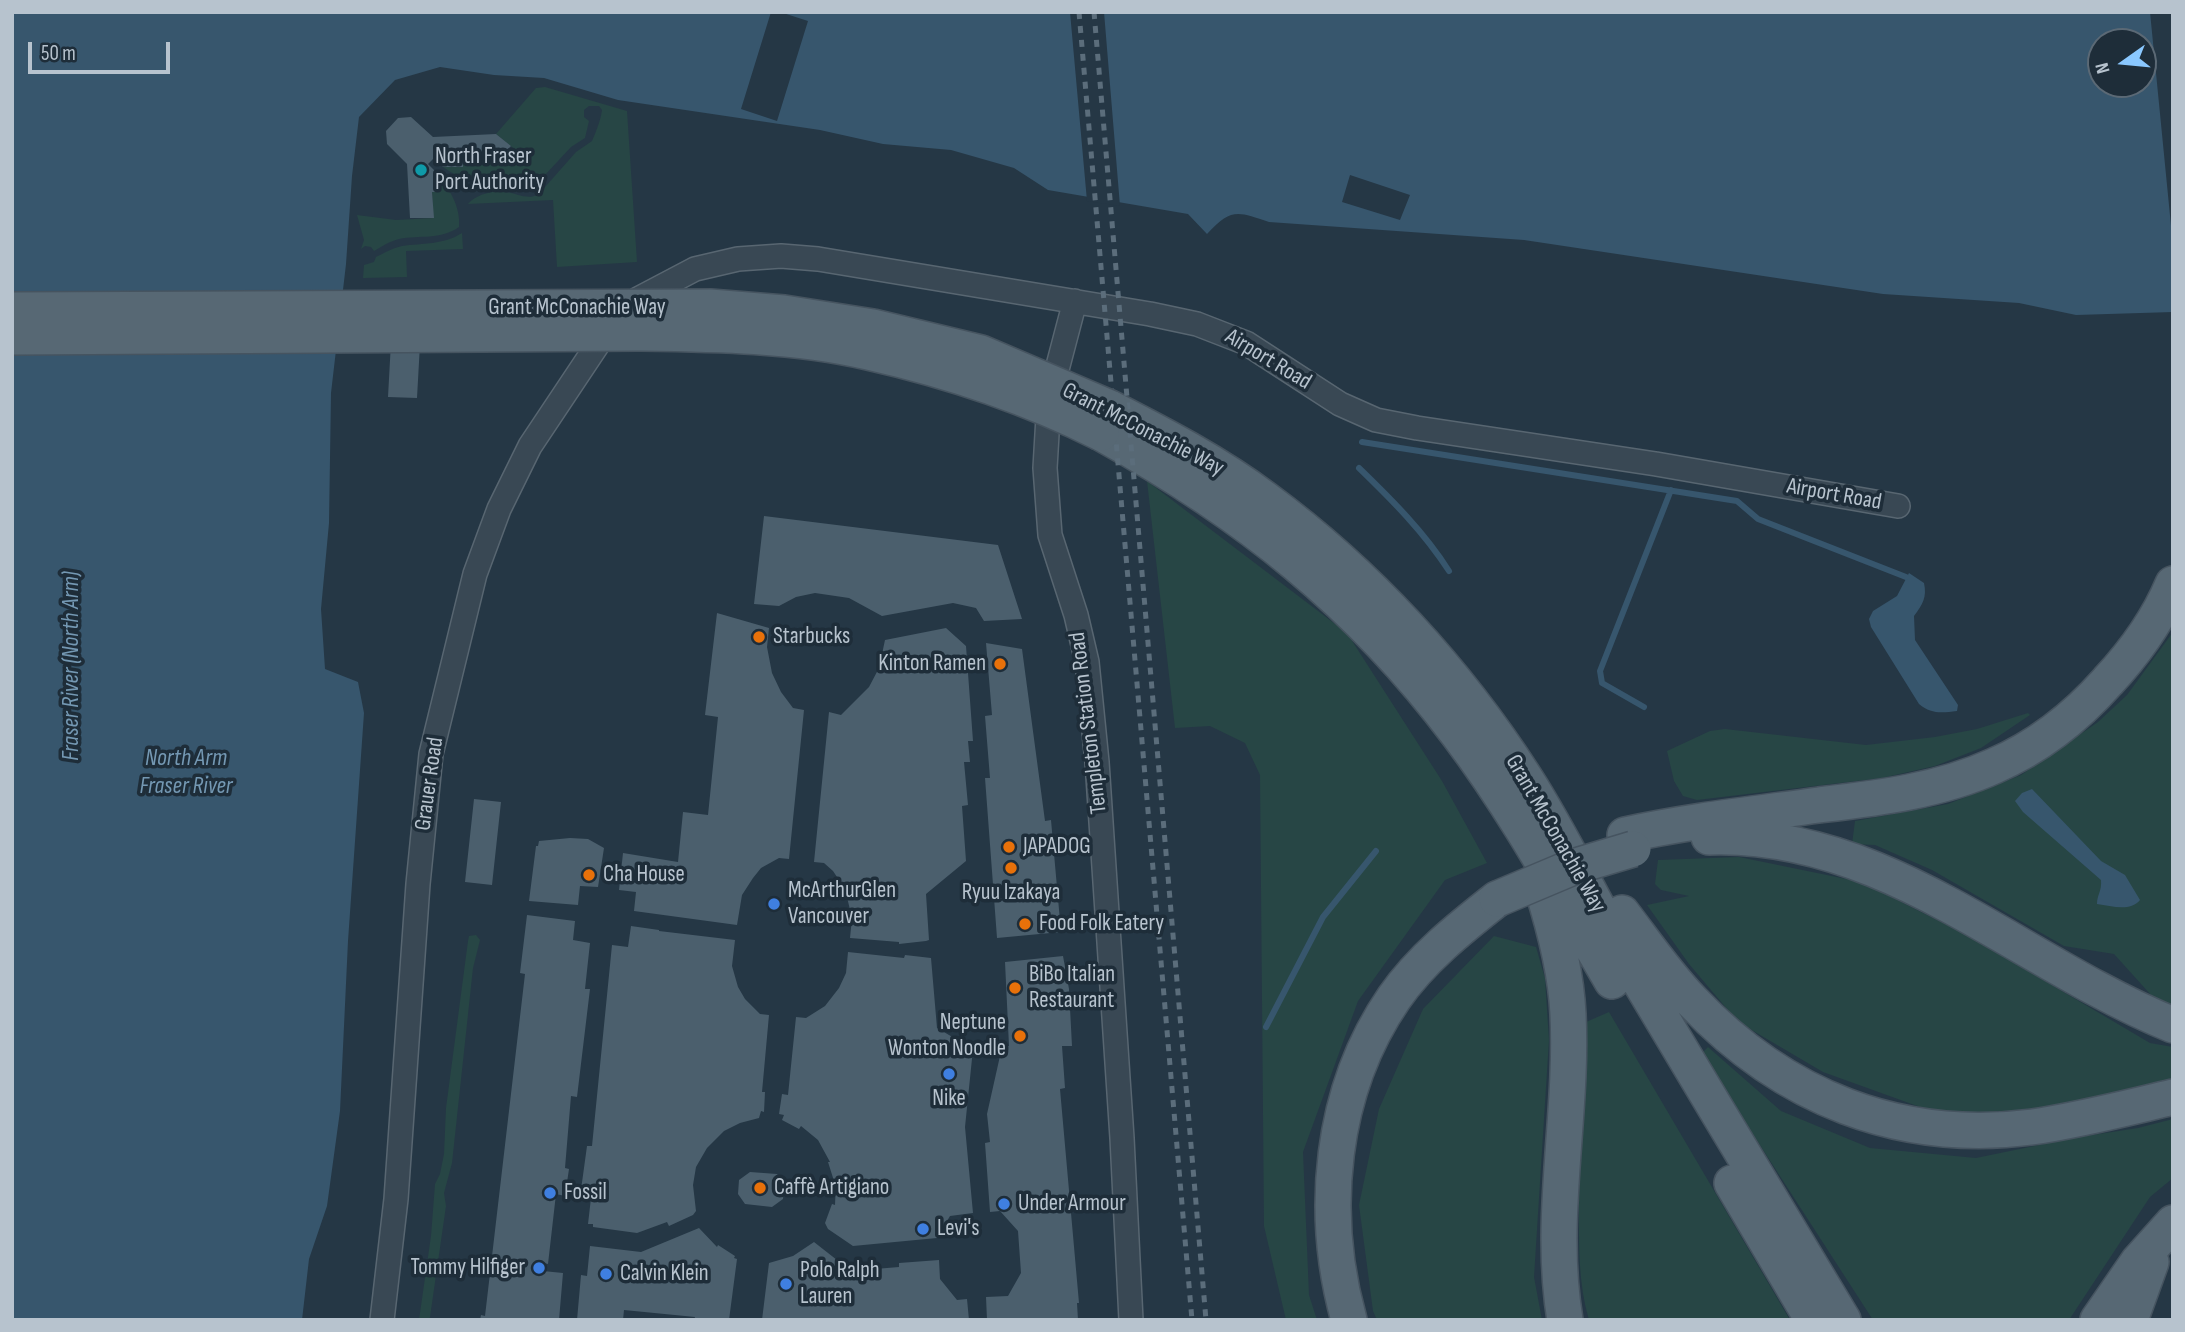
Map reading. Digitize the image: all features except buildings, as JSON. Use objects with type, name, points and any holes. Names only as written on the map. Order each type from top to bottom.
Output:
[{"type":"main road","name":"Grant McConachie Way","points":[[12,310],[710,307],[784,313],[873,327],[981,353],[1105,421],[1280,548],[1332,593],[1385,646],[1434,703],[1508,807],[1813,1320]]},
{"type":"main road","name":"Grant McConachie Way","points":[[12,337],[639,333],[779,339],[866,352],[975,381],[1043,406],[1105,421],[1179,444],[1252,490],[1293,520],[1351,571],[1406,626],[1455,682],[1501,742],[1545,810],[1619,945],[1843,1320]]},
{"type":"main road","points":[[1629,842],[1707,820],[1899,794],[1941,785],[1996,766],[2048,735],[2097,694],[2137,645],[2173,584]]},
{"type":"main road","points":[[1508,807],[1542,888],[1555,929],[1568,1013],[1558,1251],[1565,1320]]},
{"type":"main road","points":[[1545,810],[1670,976],[1712,1022],[1773,1070],[1837,1104],[1910,1125],[1982,1130],[2032,1127],[2173,1097]]},
{"type":"main road","points":[[1349,1320],[1334,1245],[1333,1193],[1343,1117],[1359,1068],[1375,1032],[1395,997],[1447,939],[1519,880],[1545,865],[1593,844],[1744,837],[1786,842],[1834,853],[1922,890],[2112,997],[2173,1025]]},
{"type":"main road","points":[[2098,1320],[2138,1262],[2167,1230]]},
{"type":"main road","points":[[2130,1320],[2167,1230]]},
{"type":"street","name":"Airport Road","points":[[638,299],[695,269],[738,259],[781,256],[818,259],[1075,301],[1150,314],[1222,332],[1270,357],[1340,404],[1366,416],[1396,425],[1656,464],[1898,506]]},
{"type":"street","name":"Grauer Road","points":[[382,1320],[396,1199],[418,884],[430,767],[449,676],[475,574],[499,509],[530,446],[614,320],[638,299]]},
{"type":"street","name":"Templeton Station Road","points":[[1075,301],[1049,400],[1045,468],[1051,535],[1076,615],[1087,662],[1096,750],[1122,1138],[1131,1320]]},
{"type":"green space","points":[[545,87],[627,111],[637,262],[557,267],[553,200],[468,204],[480,196],[495,192],[525,197],[538,195],[576,152],[592,141],[602,110],[599,106],[589,106],[584,110],[584,117],[589,121],[585,138],[571,147],[532,189],[472,180],[443,167],[463,167],[463,162],[503,160],[512,167],[508,163],[514,156],[510,152],[513,148],[496,134],[536,88]]},
{"type":"green space","points":[[437,173],[453,198],[459,227],[445,234],[396,240],[374,251],[365,246],[361,249],[364,240],[357,215],[396,220],[433,218],[432,192],[438,192]]},
{"type":"green space","points":[[462,233],[463,249],[406,251],[407,277],[363,278],[364,265],[374,262],[376,257],[389,251],[402,246],[440,242]]},
{"type":"green space","points":[[1147,481],[1347,633],[1442,781],[1487,863],[1445,880],[1358,1001],[1303,1152],[1309,1295],[1317,1320],[1286,1320],[1264,1226],[1260,775],[1245,743],[1210,726],[1175,728]]},
{"type":"green space","points":[[2173,632],[2173,1009],[2160,1005],[2114,954],[2064,946],[1932,870],[1875,845],[1852,844],[1855,821],[1948,804],[2021,775],[2098,722],[2127,695]]},
{"type":"green space","points":[[2028,713],[2030,715],[1981,748],[1935,766],[1882,778],[1697,800],[1683,796],[1674,781],[1667,751],[1710,731],[1725,729],[1866,745],[1977,729]]},
{"type":"green space","points":[[1739,857],[1861,882],[1967,935],[2150,1043],[2173,1047],[2173,1079],[2032,1111],[1951,1113],[1920,1107],[1823,1072],[1738,1022],[1689,964],[1647,905],[1689,896],[1661,890],[1655,884],[1658,860]]},
{"type":"green space","points":[[476,935],[480,940],[473,968],[452,1163],[444,1193],[446,1206],[430,1317],[429,1320],[419,1320],[431,1236],[435,1184],[444,1154],[446,1108],[468,941],[469,936]]},
{"type":"green space","points":[[1494,936],[1536,947],[1545,978],[1549,1040],[1534,1277],[1542,1320],[1377,1320],[1373,1311],[1359,1205],[1379,1109],[1423,1009]]},
{"type":"green space","points":[[1609,1012],[1790,1320],[1589,1320],[1581,1278],[1579,1235],[1580,1138],[1586,1022]]},
{"type":"green space","points":[[1708,1047],[1781,1111],[1870,1148],[1976,1158],[2173,1119],[2173,1178],[2150,1197],[2069,1320],[1873,1320],[1701,1054]]},
{"type":"water","name":"North Arm Fraser River","points":[[12,12],[2173,12],[2173,312],[2076,315],[2019,303],[1883,294],[1524,240],[1269,222],[1242,214],[1222,220],[1207,234],[1188,214],[1048,190],[1014,168],[951,150],[883,144],[820,130],[618,100],[544,78],[494,75],[440,67],[395,80],[359,117],[331,393],[329,523],[321,609],[325,669],[358,682],[364,713],[348,941],[340,1111],[327,1206],[309,1259],[302,1320],[12,1320]]},
{"type":"water","points":[[1909,573],[1924,583],[1925,588],[1924,600],[1914,616],[1915,640],[1958,705],[1957,711],[1937,712],[1919,704],[1871,627],[1869,619],[1873,611],[1897,596]]},
{"type":"water","points":[[2032,789],[2101,861],[2125,875],[2140,900],[2136,904],[2115,907],[2097,904],[2101,880],[2023,812],[2015,801],[2022,793]]},
{"type":"pier","points":[[771,12],[780,12],[808,21],[777,121],[741,109]]},
{"type":"pier","points":[[1070,12],[1104,12],[1120,206],[1087,201]]},
{"type":"pier","points":[[2150,12],[2173,12],[2173,246],[2157,83],[2157,28],[2152,28]]},
{"type":"pier","points":[[1350,175],[1410,195],[1400,220],[1342,202]]},
{"type":"waterway","points":[[1362,442],[1737,501],[1758,519],[1906,577]]},
{"type":"waterway","points":[[1359,468],[1418,530],[1449,571]]},
{"type":"waterway","points":[[1644,707],[1602,683],[1600,671],[1671,490]]},
{"type":"waterway","points":[[1266,1027],[1323,917],[1376,851]]},
{"type":"railway","points":[[1079,12],[1192,1320]]},
{"type":"railway","points":[[1094,12],[1206,1320]]},
{"type":"place","name":"North Fraser Port Authority","points":[[421,170]]},
{"type":"place","name":"Starbucks","points":[[759,637]]},
{"type":"place","name":"Kinton Ramen","points":[[1000,664]]},
{"type":"place","name":"JAPADOG","points":[[1009,847]]},
{"type":"place","name":"Ryuu Izakaya","points":[[1011,868]]},
{"type":"place","name":"Cha House","points":[[589,875]]},
{"type":"place","name":"McArthurGlen Vancouver","points":[[774,904]]},
{"type":"place","name":"Food Folk Eatery","points":[[1025,924]]},
{"type":"place","name":"BiBo Italian Restaurant","points":[[1015,988]]},
{"type":"place","name":"Neptune Wonton Noodle","points":[[1020,1036]]},
{"type":"place","name":"Nike","points":[[949,1074]]},
{"type":"place","name":"Caffè Artigiano","points":[[760,1188]]},
{"type":"place","name":"Fossil","points":[[550,1193]]},
{"type":"place","name":"Under Armour","points":[[1004,1204]]},
{"type":"place","name":"Levi's","points":[[923,1229]]},
{"type":"place","name":"Tommy Hilfiger","points":[[539,1268]]},
{"type":"place","name":"Calvin Klein","points":[[606,1274]]},
{"type":"place","name":"Polo Ralph Lauren","points":[[786,1284]]},
{"type":"water label","name":"Fraser River (North Arm)","points":[[72,666]]}]
